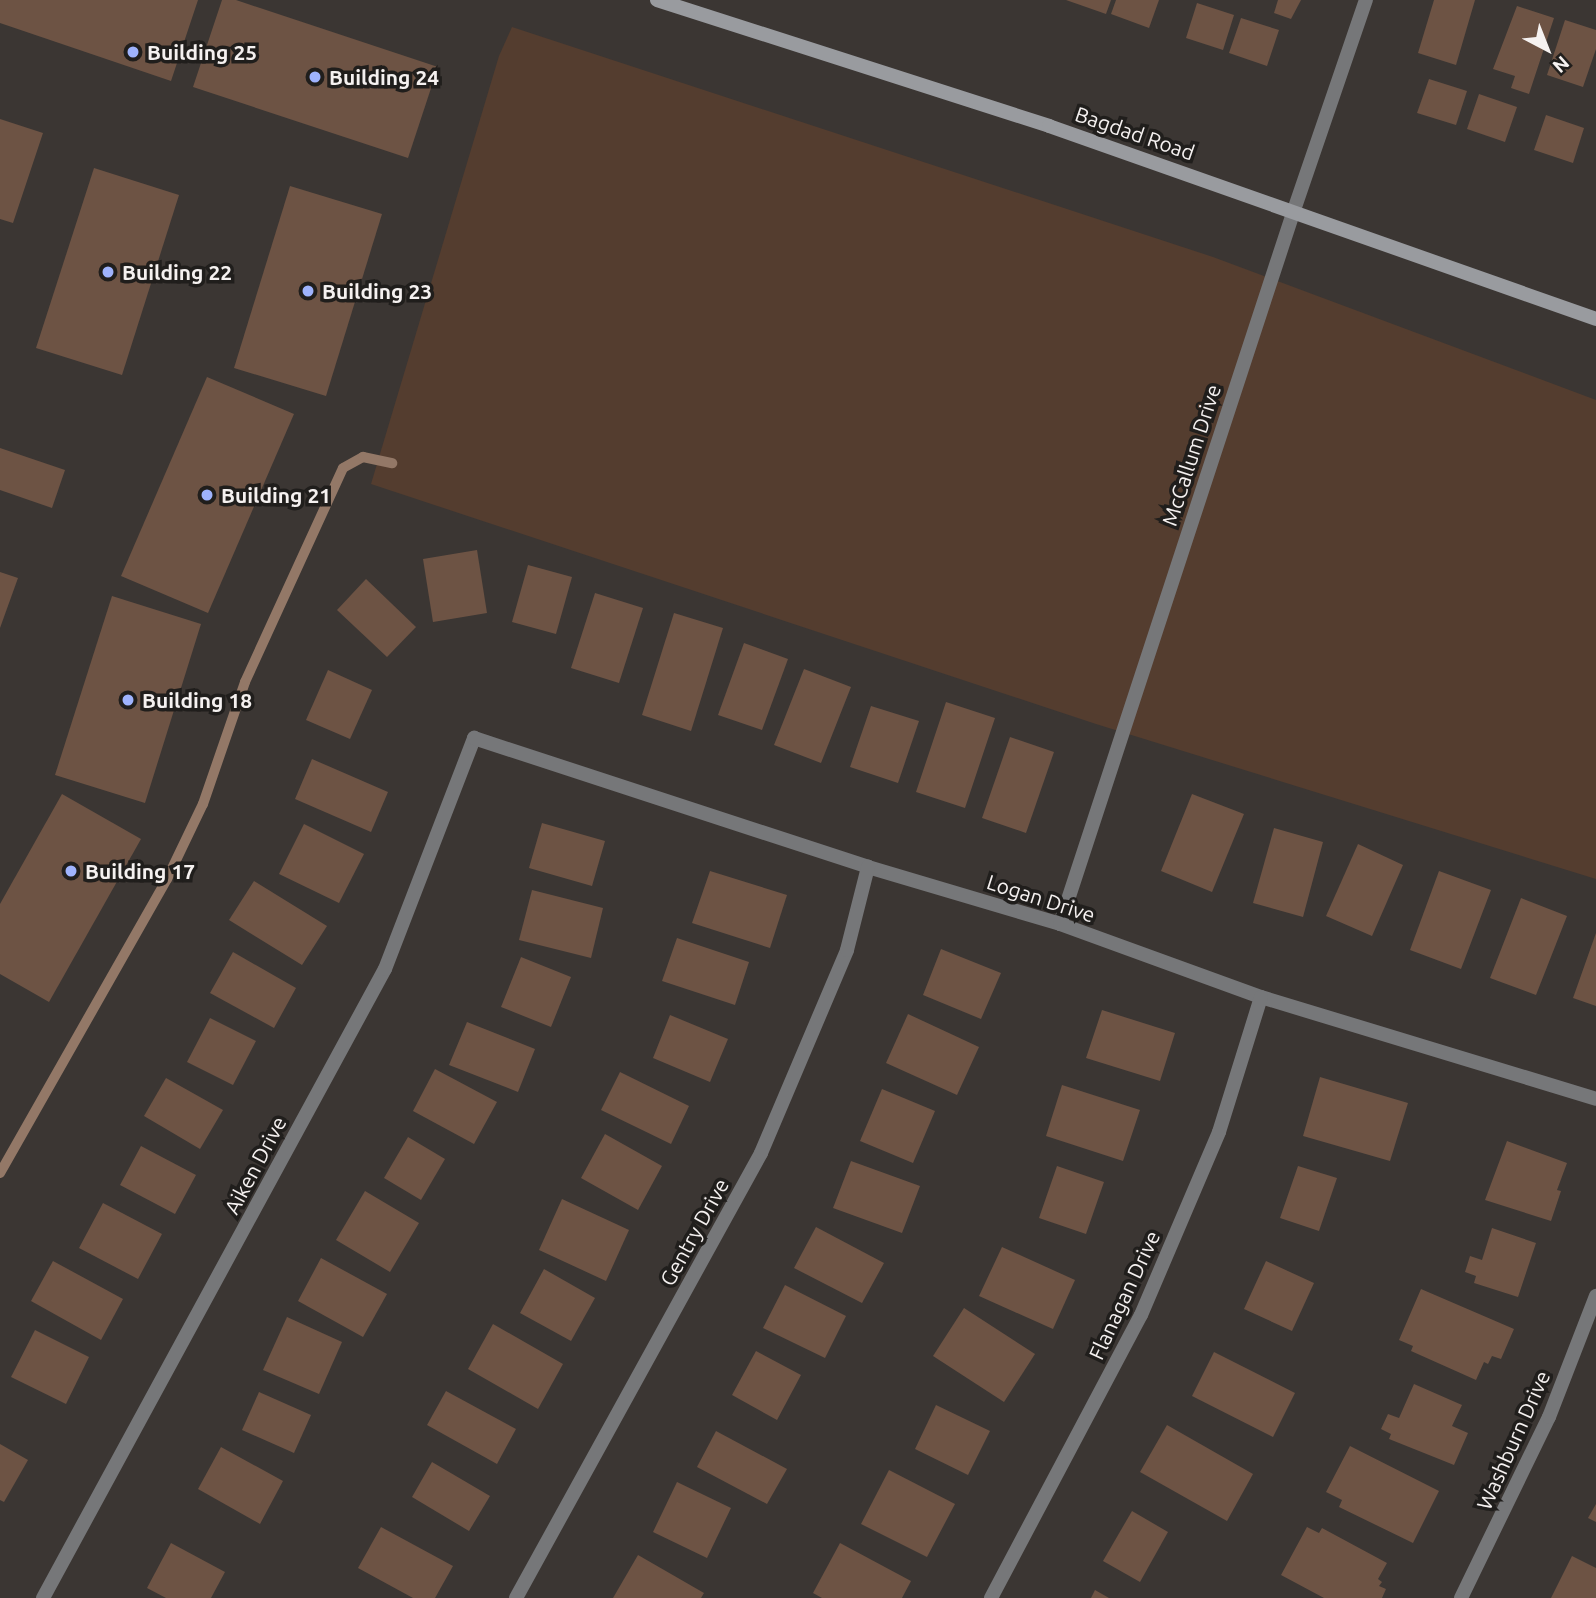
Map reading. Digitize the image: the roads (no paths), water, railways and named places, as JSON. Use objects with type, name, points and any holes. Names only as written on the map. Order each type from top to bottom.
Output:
[{"type":"street","name":"Bagdad Road","points":[[657,0],[1049,126],[1294,210],[1596,319]]},
{"type":"street","name":"McCallum Drive","points":[[1060,924],[1294,210],[1366,0]]},
{"type":"street","name":"Logan Drive","points":[[474,738],[868,867],[1060,924],[1261,997],[1596,1099]]},
{"type":"street","name":"Aiken Drive","points":[[43,1598],[385,969],[474,738]]},
{"type":"street","name":"Gentry Drive","points":[[516,1598],[761,1153],[847,950],[868,867]]},
{"type":"street","name":"Flanagan Drive","points":[[990,1598],[1142,1315],[1219,1132],[1261,997]]},
{"type":"street","name":"Washburn Drive","points":[[1461,1598],[1549,1417],[1596,1296]]},
{"type":"waterway","points":[[0,1173],[167,879],[203,804],[245,682],[343,468],[363,457],[392,463]]},
{"type":"place","name":"Building 25","points":[[133,52]]},
{"type":"place","name":"Building 24","points":[[315,77]]},
{"type":"place","name":"Building 22","points":[[108,272]]},
{"type":"place","name":"Building 23","points":[[308,291]]},
{"type":"place","name":"Building 21","points":[[207,495]]},
{"type":"place","name":"Building 18","points":[[128,700]]},
{"type":"place","name":"Building 17","points":[[71,871]]}]
